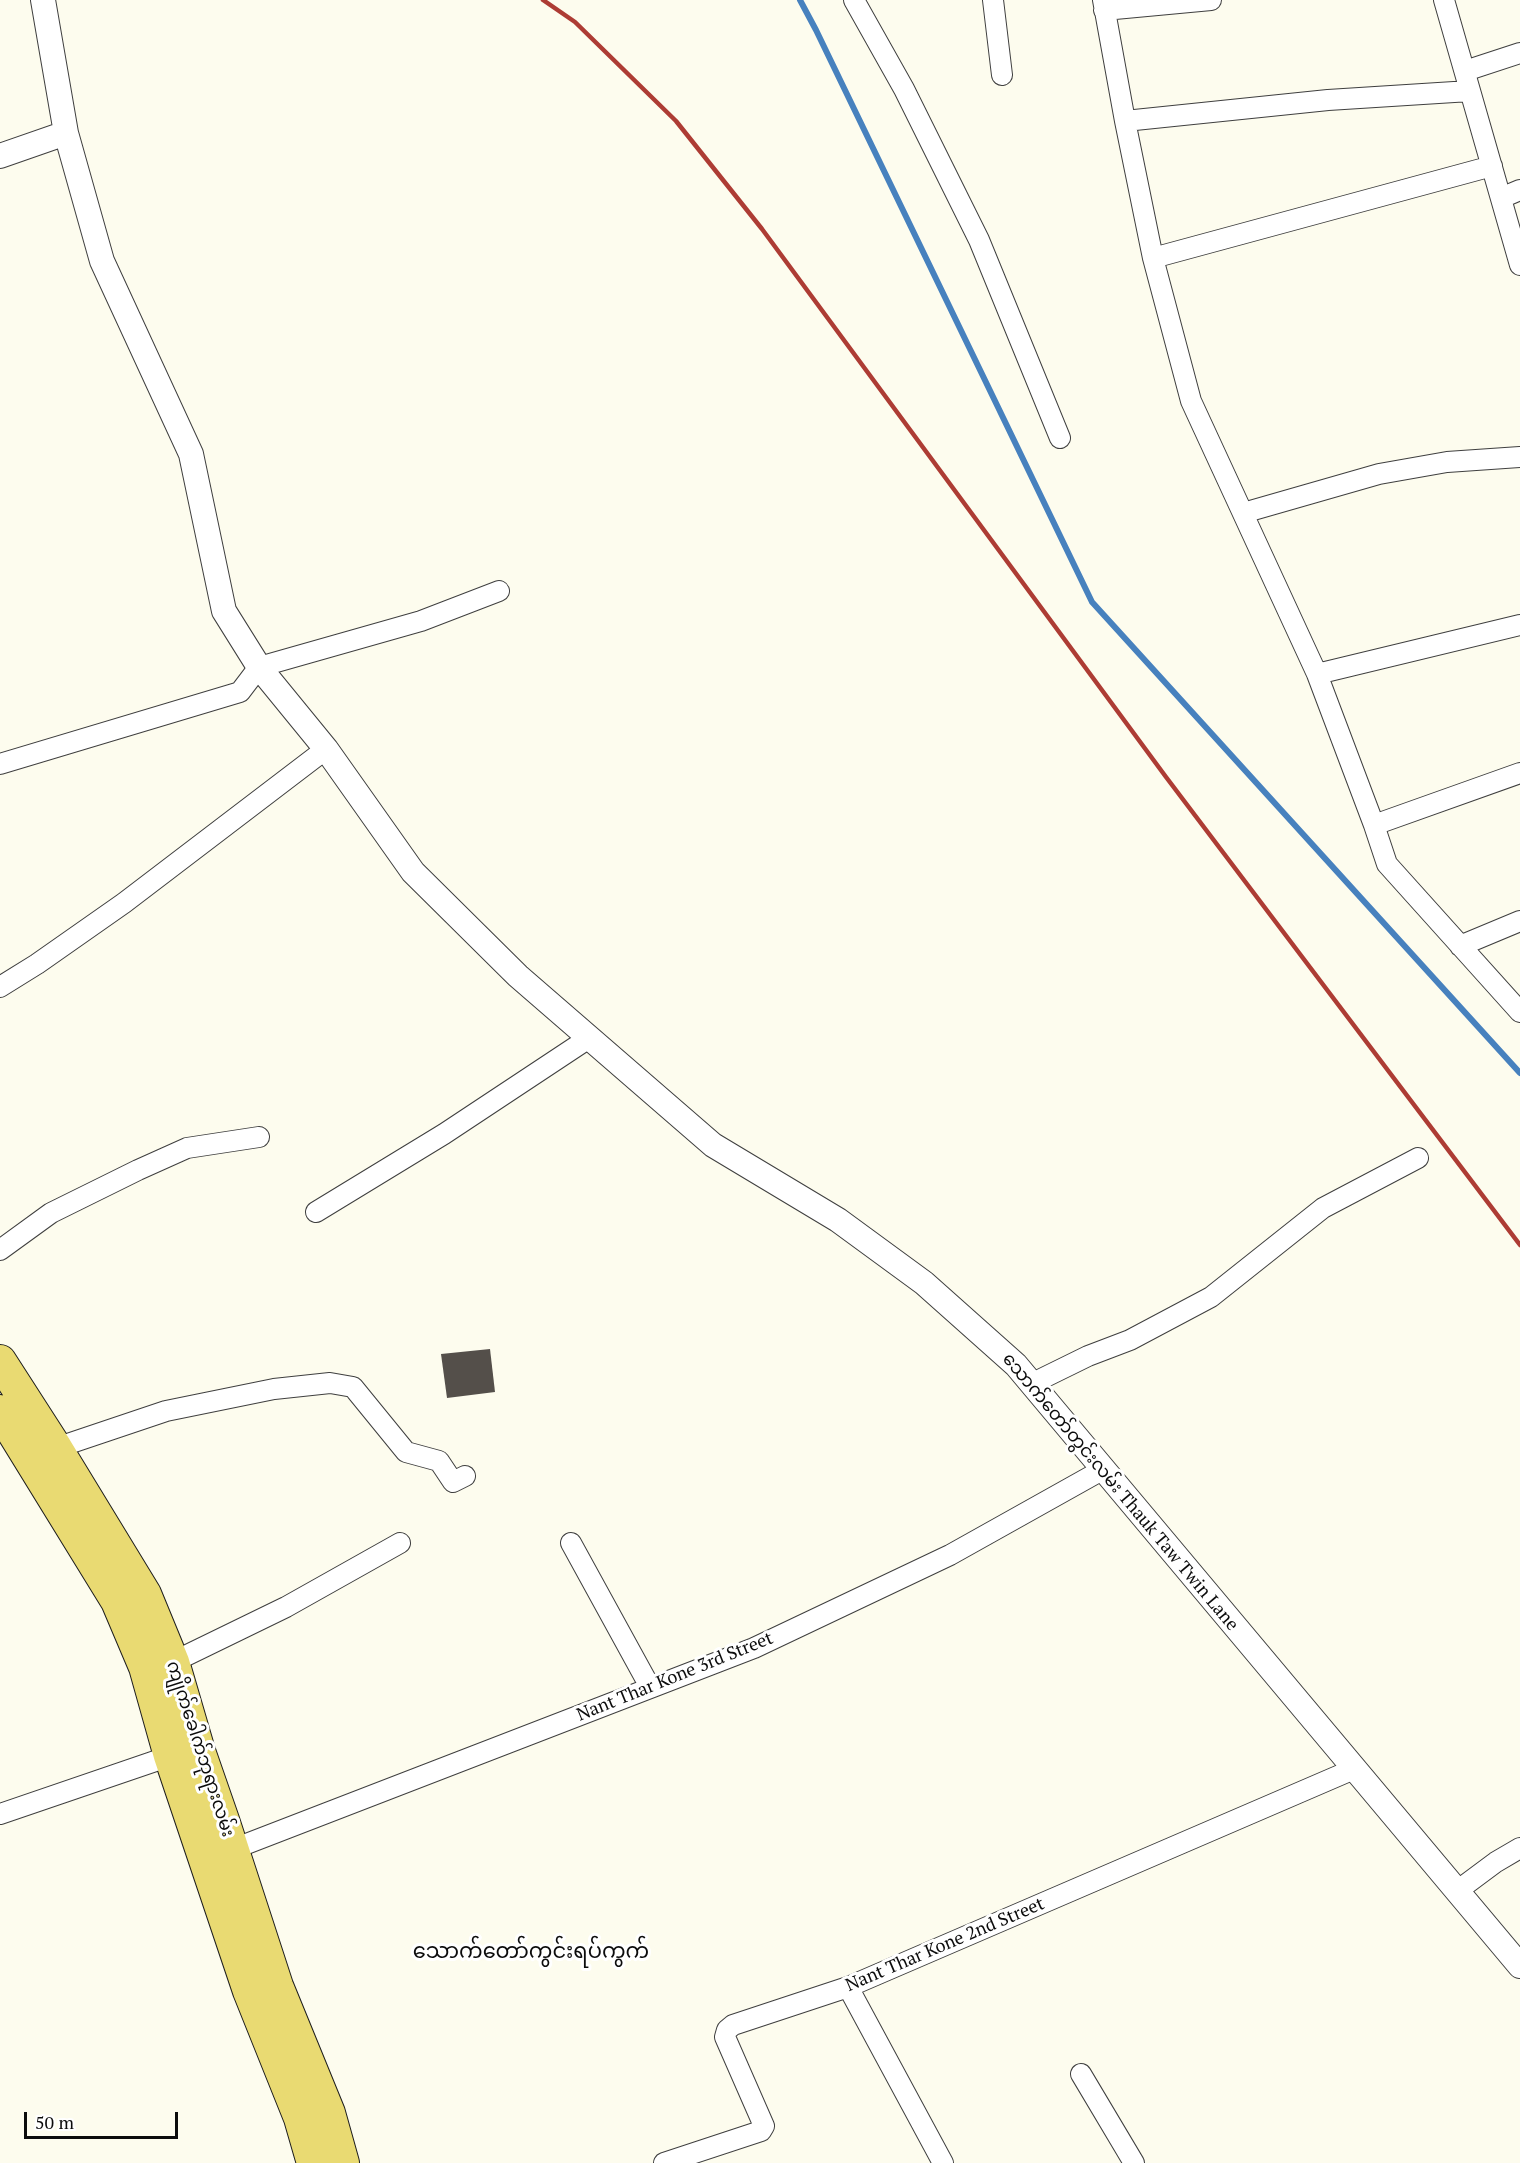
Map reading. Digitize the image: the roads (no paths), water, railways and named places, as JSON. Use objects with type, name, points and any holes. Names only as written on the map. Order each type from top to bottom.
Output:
[{"type":"main road","name":"ကျိုက်ခေါက်ဘုရားလမ်း","points":[[0,1361],[57,1448],[145,1594],[173,1662],[199,1751],[224,1823],[218,1854],[249,1991],[300,2118],[313,2163]]},
{"type":"main road","name":"ကျိုက်ခေါက်ဘုရားလမ်း","points":[[0,1411],[117,1601],[145,1667],[170,1756],[218,1854],[277,1986],[329,2113],[343,2163]]},
{"type":"street","name":"သောက်တော်တွင်းလမ်း Thauk Taw Twin Lane","points":[[43,0],[66,133],[102,261],[191,454],[224,611],[259,667],[326,749],[413,872],[518,976],[713,1145],[838,1220],[924,1282],[1016,1365],[1520,1966]]},
{"type":"street","points":[[854,0],[904,89],[980,240],[1060,438]]},
{"type":"street","points":[[993,0],[1002,75]]},
{"type":"street","points":[[1211,0],[1103,5],[1153,258],[1191,400],[1317,674],[1387,864],[1520,1012]]},
{"type":"street","points":[[1444,0],[1520,265]]},
{"type":"street","points":[[1464,71],[1520,54]]},
{"type":"street","points":[[1125,121],[1328,100],[1470,91]]},
{"type":"street","points":[[0,156],[66,133]]},
{"type":"street","points":[[1153,258],[1492,166]]},
{"type":"street","points":[[1501,198],[1520,190]]},
{"type":"street","points":[[1244,513],[1379,474],[1447,462],[1520,457]]},
{"type":"street","points":[[0,765],[240,692],[259,667],[422,621],[499,591]]},
{"type":"street","points":[[1317,674],[1520,624]]},
{"type":"street","points":[[0,987],[124,903],[326,749]]},
{"type":"street","points":[[1374,825],[1520,773]]},
{"type":"street","points":[[1460,945],[1520,921]]},
{"type":"street","points":[[316,1212],[444,1134],[589,1038]]},
{"type":"street","points":[[0,1250],[51,1213],[148,1165],[187,1148],[259,1137]]},
{"type":"street","points":[[1031,1384],[1088,1356],[1130,1340],[1211,1297],[1323,1208],[1418,1158]]},
{"type":"street","points":[[57,1448],[166,1411],[274,1389],[330,1383],[354,1387],[406,1452],[439,1461],[453,1482],[465,1476]]},
{"type":"street","name":"Nant Thar Kone 3rd Street","points":[[218,1854],[754,1648],[950,1555],[1102,1470]]},
{"type":"street","points":[[173,1662],[286,1607],[400,1543]]},
{"type":"street","points":[[571,1543],[650,1688]]},
{"type":"street","points":[[0,1814],[170,1756]]},
{"type":"street","name":"Nant Thar Kone 2nd Street","points":[[664,2163],[761,2131],[764,2126],[725,2037],[727,2030],[733,2025],[848,1987],[1354,1769]]},
{"type":"street","points":[[1457,1891],[1496,1862],[1520,1848]]},
{"type":"street","points":[[848,1987],[943,2163]]},
{"type":"street","points":[[1081,2074],[1134,2163]]},
{"type":"waterway","points":[[800,0],[1092,602],[1520,1073]]},
{"type":"railway","points":[[543,0],[575,22],[676,121],[762,229],[1166,777],[1520,1245]]},
{"type":"district","name":"သောက်တော်ကွင်းရပ်ကွက်","points":[[531,1952]]}]
